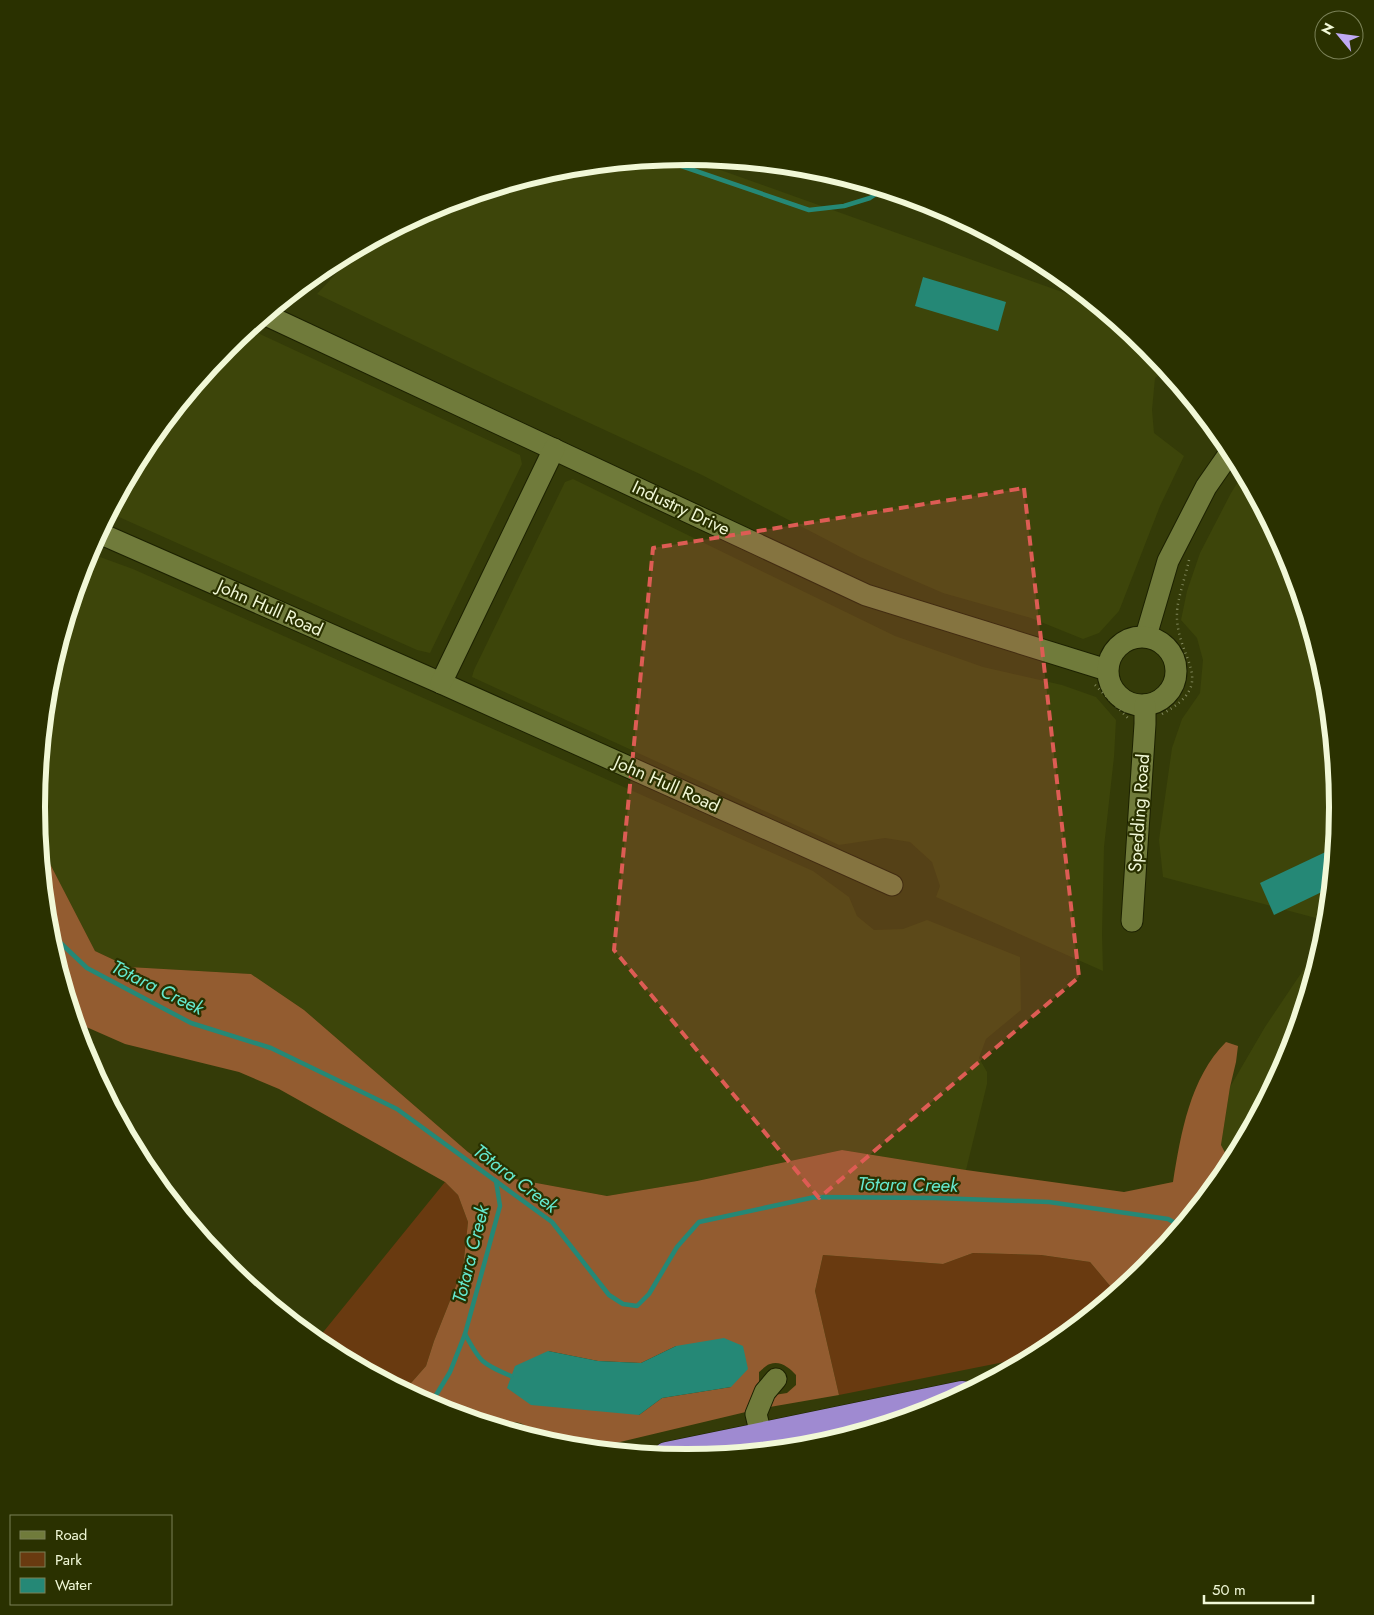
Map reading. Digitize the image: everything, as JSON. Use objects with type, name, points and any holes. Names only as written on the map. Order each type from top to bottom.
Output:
[{"type":"highway","points":[[696,1450],[934,1401]]},
{"type":"street","name":"Industry Drive","points":[[272,318],[866,595],[1101,677]]},
{"type":"street","points":[[441,683],[554,449]]},
{"type":"street","points":[[1146,636],[1168,561],[1206,487],[1226,459]]},
{"type":"street","name":"John Hull Road","points":[[106,536],[441,683],[892,885]]},
{"type":"street","points":[[1146,636],[1157,639],[1173,655],[1176,671],[1172,687],[1145,714],[1134,704],[1123,700],[1109,682],[1101,677],[1115,648],[1124,641],[1135,637],[1146,636]]},
{"type":"street","name":"Spedding Road","points":[[1132,921],[1145,714]]},
{"type":"street","points":[[761,1435],[756,1414],[765,1392],[776,1379]]},
{"type":"path","points":[[1101,677],[1127,718],[1177,706],[1191,690],[1194,677],[1180,636],[1177,613],[1190,558]]},
{"type":"highlighted area","points":[[1024,488],[1079,977],[819,1198],[614,950],[653,548]]},
{"type":"shaded area","points":[[687,165],[709,166],[1077,297],[1110,325],[1160,374],[1155,378],[1152,410],[1154,433],[1184,456],[1160,506],[1119,611],[1099,633],[1083,639],[1031,618],[943,593],[860,557],[702,475],[317,294],[343,266],[366,252],[441,214],[481,200],[521,187],[603,171]]},
{"type":"shaded area","points":[[256,332],[520,455],[522,464],[430,653],[417,650],[115,515],[153,451],[178,417],[204,384]]},
{"type":"shaded area","points":[[573,479],[895,636],[983,667],[1062,685],[1096,697],[1116,720],[1104,847],[1103,971],[936,897],[940,886],[932,862],[910,842],[885,838],[839,845],[472,677],[565,482]]},
{"type":"shaded area","points":[[1239,480],[1263,524],[1295,601],[1317,682],[1324,724],[1329,807],[1328,849],[1319,919],[1163,877],[1159,840],[1172,748],[1182,719],[1200,693],[1203,660],[1197,638],[1181,620],[1187,591],[1200,553]]},
{"type":"shaded area","points":[[97,556],[133,569],[813,871],[849,897],[857,916],[874,930],[903,929],[927,920],[1020,957],[1021,1010],[986,1039],[979,1058],[987,1072],[987,1084],[966,1170],[842,1150],[697,1181],[607,1196],[504,1177],[468,1152],[304,1010],[251,974],[129,967],[95,951],[47,858],[45,807],[50,724],[57,682],[67,641],[79,601]]},
{"type":"shaded area","points":[[47,857],[95,951],[129,967],[251,974],[304,1010],[468,1152],[504,1177],[607,1196],[697,1181],[842,1150],[966,1170],[1124,1192],[1173,1182],[1189,1107],[1204,1072],[1226,1042],[1238,1046],[1221,1145],[1226,1155],[1170,1231],[1112,1288],[1090,1262],[1041,1255],[973,1253],[943,1264],[823,1255],[815,1291],[839,1395],[764,1408],[768,1396],[787,1393],[796,1385],[796,1375],[794,1372],[784,1365],[774,1363],[767,1365],[759,1372],[759,1388],[750,1411],[607,1444],[530,1430],[523,1424],[513,1422],[507,1423],[441,1401],[409,1386],[426,1366],[463,1268],[468,1222],[458,1195],[445,1182],[279,1089],[239,1072],[125,1044],[84,1026],[67,974],[57,933]],"holes":[[[676,1346],[731,1387],[662,1398],[639,1415],[548,1351],[598,1361],[641,1363]]]},
{"type":"shaded area","points":[[1311,959],[1295,1014],[1280,1053],[1263,1091],[1226,1155],[1221,1145],[1230,1087],[1265,1027]]},
{"type":"green space","points":[[445,1182],[458,1195],[468,1222],[463,1268],[426,1366],[409,1386],[366,1363],[321,1335]]},
{"type":"green space","points":[[973,1253],[1041,1255],[1090,1262],[1112,1288],[1078,1317],[1012,1360],[839,1395],[815,1291],[823,1255],[943,1264]]},
{"type":"water","points":[[923,277],[1006,302],[998,331],[915,306]]},
{"type":"water","points":[[1328,851],[1324,891],[1274,915],[1260,883]]},
{"type":"water","points":[[724,1338],[743,1346],[748,1369],[731,1387],[662,1398],[639,1415],[531,1405],[507,1388],[515,1366],[548,1351],[598,1361],[641,1363],[676,1346]]},
{"type":"waterway","points":[[679,165],[809,210],[844,206],[870,198],[876,194]]},
{"type":"waterway","name":"Tōtara Creek","points":[[59,942],[87,968],[191,1023],[271,1048],[397,1109],[552,1222],[609,1295],[623,1304],[637,1306],[649,1294],[677,1247],[699,1222],[815,1197],[936,1198],[1049,1202],[1168,1219],[1176,1223]]},
{"type":"waterway","name":"Totara Creek","points":[[434,1398],[450,1372],[465,1334],[500,1206],[496,1181]]},
{"type":"waterway","name":"Totara Creek","points":[[465,1334],[474,1351],[483,1361],[511,1376]]}]
